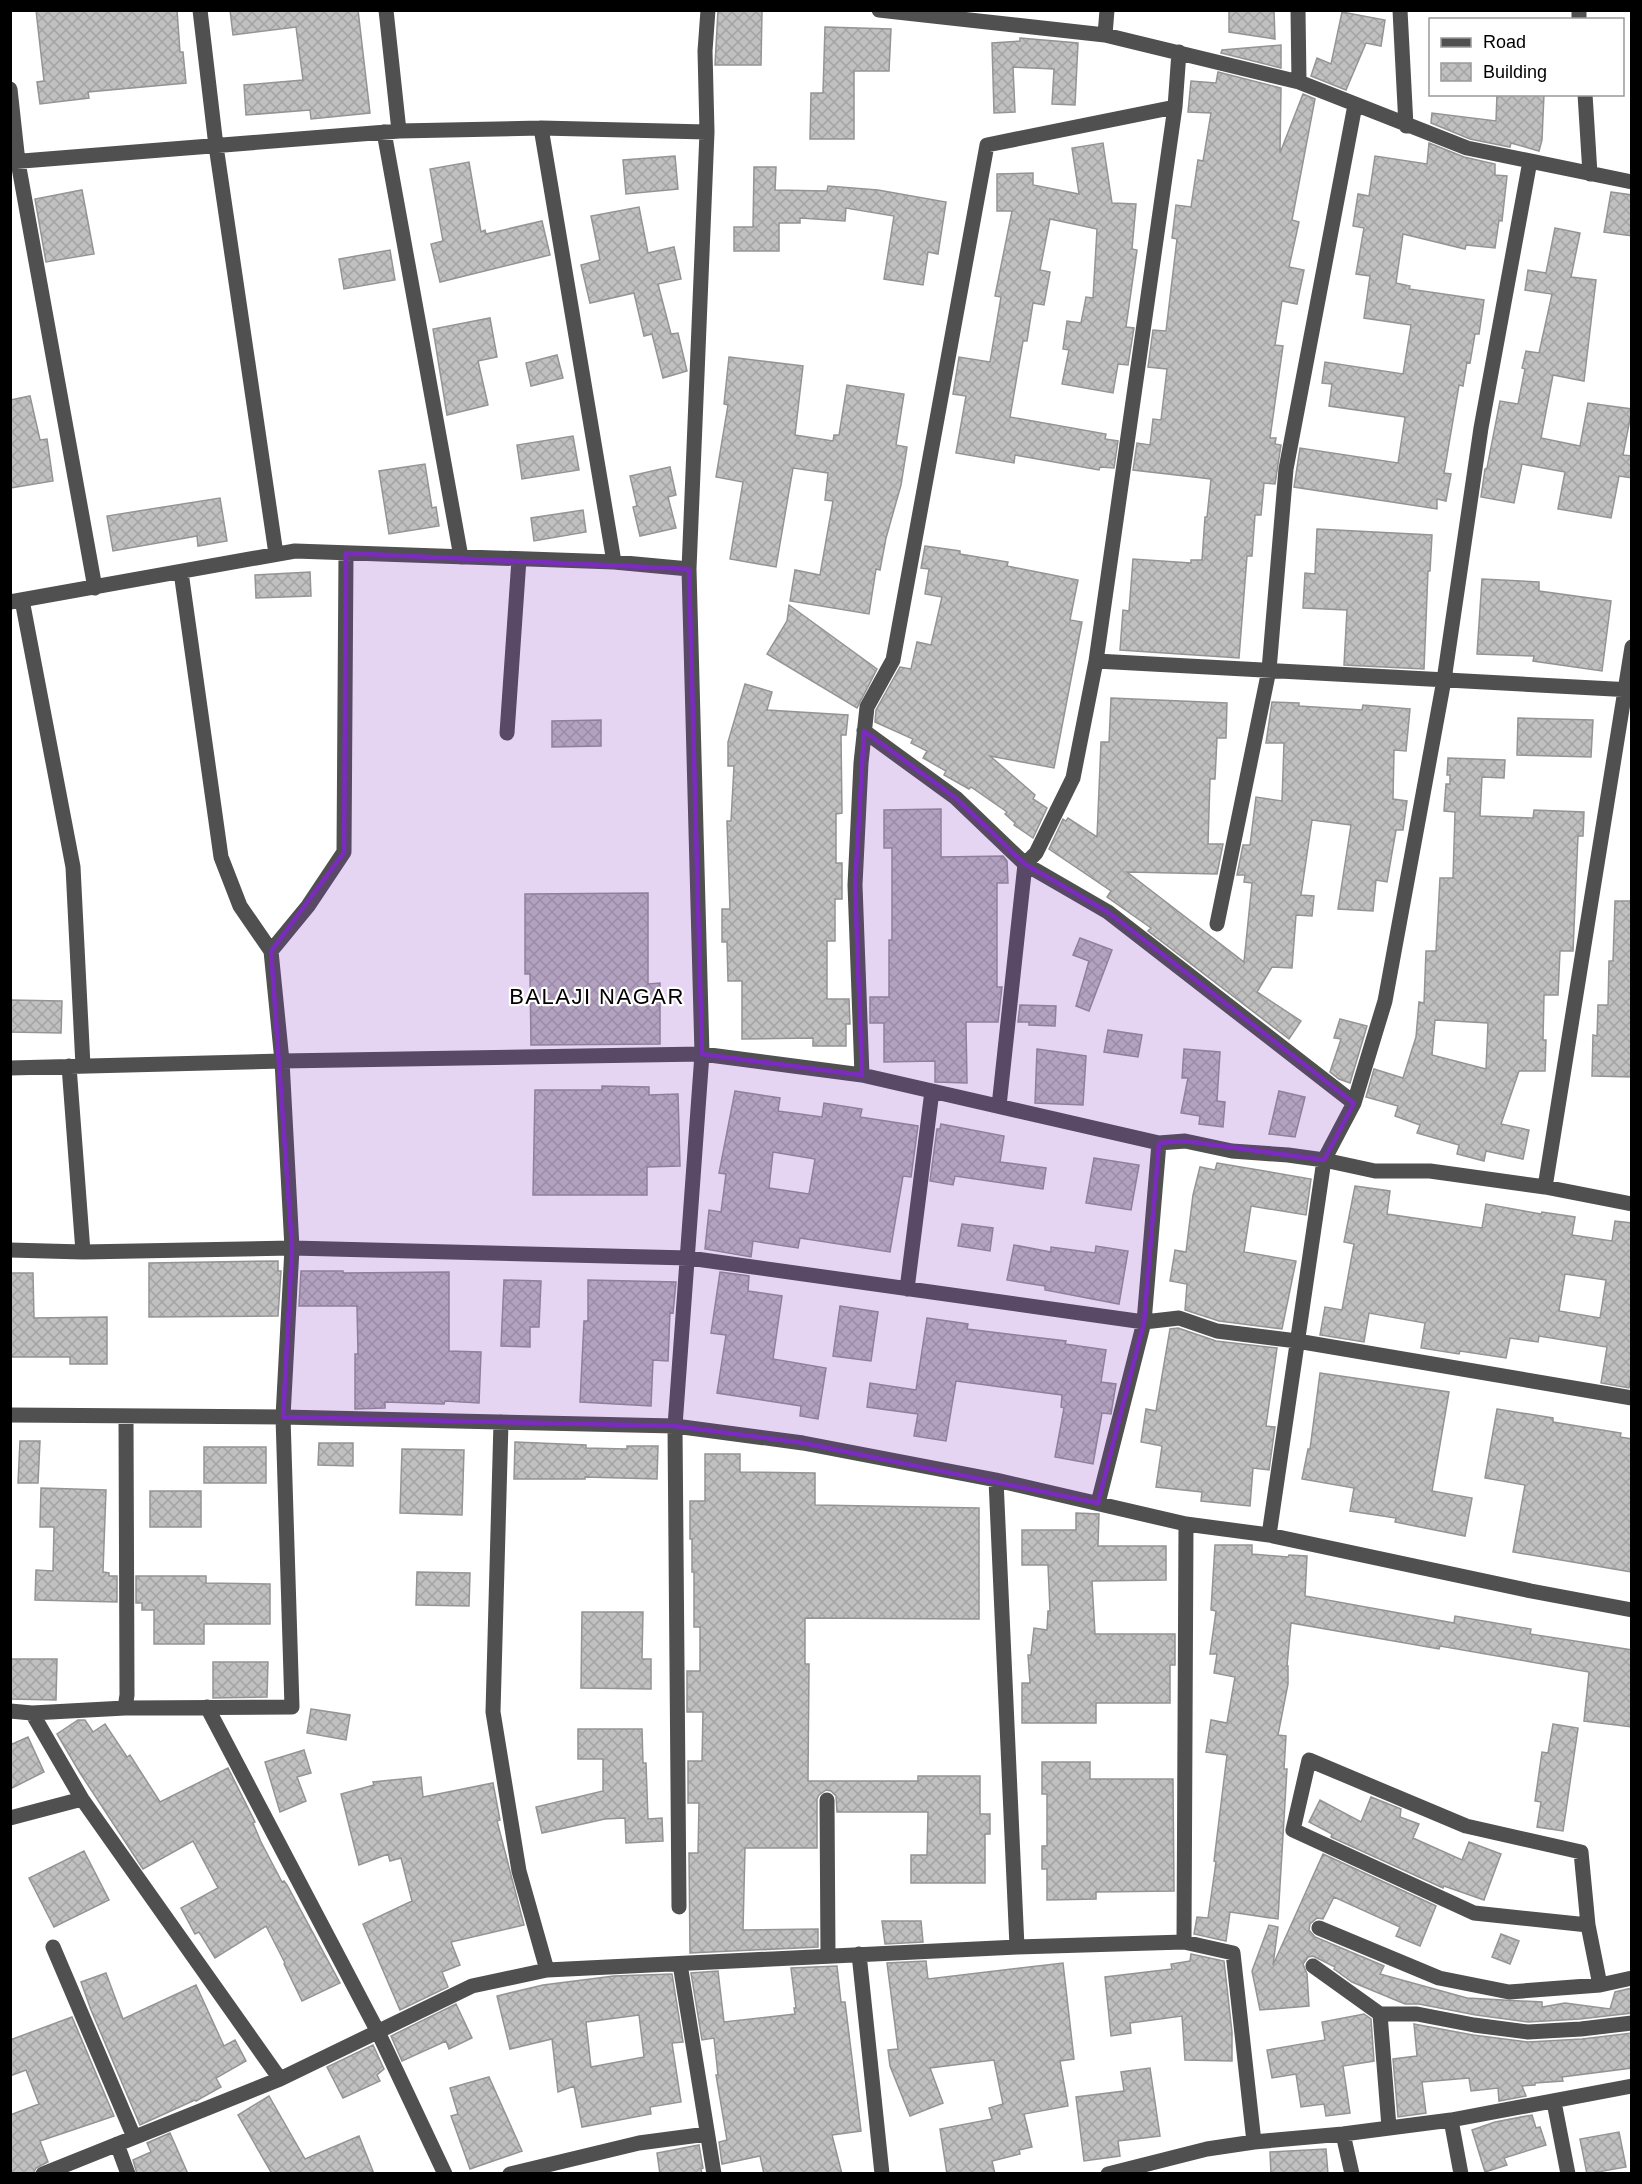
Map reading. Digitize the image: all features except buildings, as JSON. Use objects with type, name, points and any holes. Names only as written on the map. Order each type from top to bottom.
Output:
[{"type":"street","points":[[200,10],[216,146],[276,554]]},
{"type":"street","points":[[386,10],[392,132],[461,557]]},
{"type":"street","points":[[679,1907],[675,1426],[689,1258],[702,1054],[689,569],[707,132],[705,51],[708,10]]},
{"type":"street","points":[[879,10],[1105,35],[1299,82],[1406,126],[1467,148],[1632,182]]},
{"type":"street","points":[[1105,35],[1107,10]]},
{"type":"street","points":[[1298,10],[1299,82]]},
{"type":"street","points":[[1400,10],[1406,126]]},
{"type":"street","points":[[999,1106],[1025,864],[1036,853],[1073,778],[1096,661],[1175,107],[1179,52]]},
{"type":"street","points":[[10,89],[14,162],[95,588]]},
{"type":"street","points":[[1585,96],[1590,174]]},
{"type":"street","points":[[1217,924],[1269,670],[1286,469],[1355,105]]},
{"type":"street","points":[[862,1075],[855,885],[867,707],[893,660],[987,145],[1175,107]]},
{"type":"street","points":[[14,162],[392,132],[541,128],[707,132]]},
{"type":"street","points":[[541,128],[614,562]]},
{"type":"street","points":[[1269,1536],[1324,1160],[1354,1103],[1385,1001],[1444,680],[1481,428],[1530,161]]},
{"type":"street","points":[[83,1252],[76,1066],[73,867],[16,601],[295,551],[614,562],[689,569]]},
{"type":"street","points":[[271,951],[308,906],[344,852],[346,553]]},
{"type":"street","points":[[507,733],[519,559]]},
{"type":"street","points":[[10,1711],[32,1713],[124,1708],[292,1707],[283,1417],[292,1248],[282,1060],[271,951],[240,906],[221,857],[181,572]]},
{"type":"street","points":[[1545,1187],[1627,690],[1632,647]]},
{"type":"street","points":[[1096,661],[1627,690]]},
{"type":"street","points":[[864,731],[956,798],[1025,864],[1108,912],[1354,1103]]},
{"type":"street","points":[[10,1068],[282,1060],[702,1054],[862,1075],[1159,1143],[1185,1141],[1232,1151],[1324,1160],[1375,1171],[1430,1171],[1545,1187],[1632,1204]]},
{"type":"street","points":[[907,1289],[932,1091]]},
{"type":"street","points":[[1098,1503],[1144,1322],[1159,1143]]},
{"type":"street","points":[[10,1251],[292,1248],[689,1258],[1144,1322],[1179,1318],[1217,1331],[1297,1341],[1632,1398]]},
{"type":"street","points":[[10,1415],[283,1417],[675,1426],[803,1443],[996,1480],[1186,1524],[1269,1536],[1632,1610]]},
{"type":"street","points":[[124,1708],[127,1695],[126,1416]]},
{"type":"street","points":[[501,1422],[493,1713],[519,1871],[547,1970]]},
{"type":"street","points":[[996,1480],[1017,1947]]},
{"type":"street","points":[[1184,1942],[1186,1524]]},
{"type":"street","points":[[207,1707],[378,2032],[445,2174]]},
{"type":"street","points":[[32,1713],[82,1799],[280,2079]]},
{"type":"street","points":[[1588,1925],[1474,1913],[1293,1830],[1309,1760],[1466,1826],[1581,1852],[1588,1925],[1600,1985]]},
{"type":"street","points":[[10,1818],[82,1799]]},
{"type":"street","points":[[827,1800],[828,1956]]},
{"type":"street","points":[[1319,1928],[1439,1978],[1509,1992],[1600,1985],[1632,1978]]},
{"type":"street","points":[[42,2174],[280,2079],[472,1986],[547,1970],[1017,1947],[1184,1942],[1233,1953],[1254,2142]]},
{"type":"street","points":[[53,1947],[134,2137]]},
{"type":"street","points":[[859,1954],[882,2174]]},
{"type":"street","points":[[680,1964],[714,2174]]},
{"type":"street","points":[[1313,1966],[1380,2014],[1424,2015],[1474,2025],[1528,2032],[1632,2023]]},
{"type":"street","points":[[1380,2014],[1389,2127]]},
{"type":"street","points":[[1108,2174],[1148,2169],[1207,2150],[1254,2142],[1343,2134],[1451,2120],[1632,2086]]},
{"type":"street","points":[[1554,2102],[1568,2174]]},
{"type":"street","points":[[1451,2120],[1461,2174]]},
{"type":"street","points":[[510,2174],[639,2143],[707,2134]]},
{"type":"street","points":[[1343,2134],[1352,2174]]},
{"type":"street","points":[[117,2144],[128,2174]]},
{"type":"highlighted area","points":[[346,553],[689,569],[702,1054],[862,1075],[855,885],[864,731],[956,798],[1025,864],[1108,912],[1354,1103],[1324,1160],[1185,1141],[1159,1143],[1144,1322],[1098,1503],[803,1443],[675,1426],[283,1417],[292,1248],[271,951],[344,852]]},
{"type":"district","name":"BALAJI NAGAR","points":[[597,996]]}]
